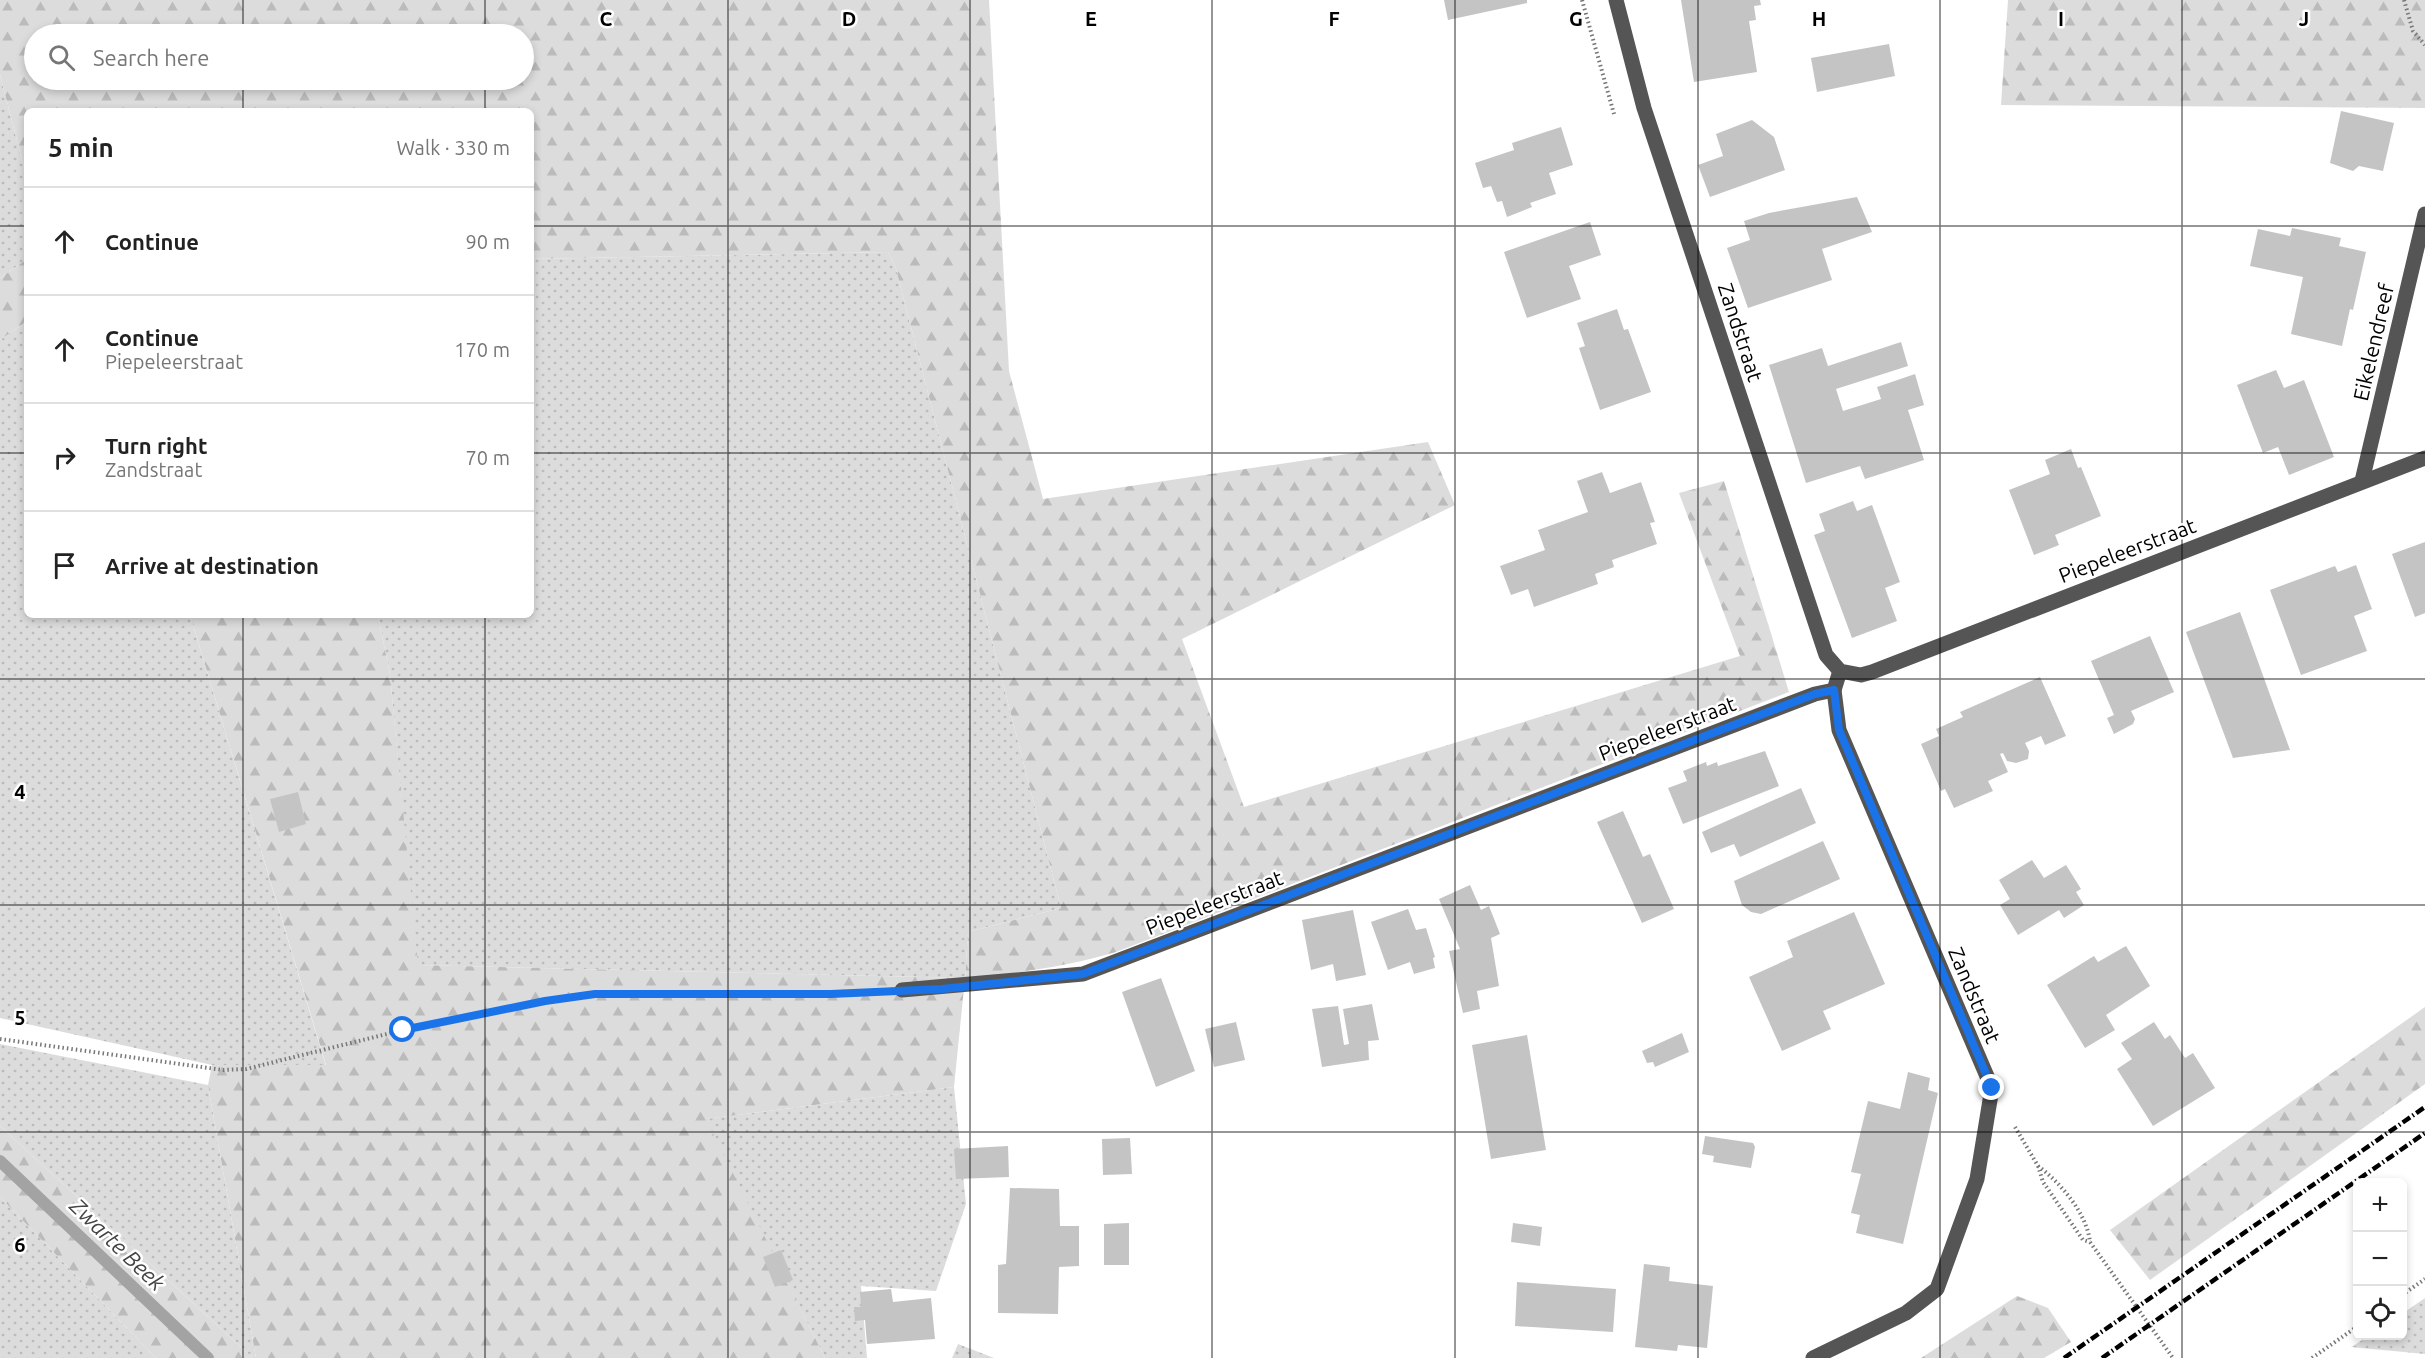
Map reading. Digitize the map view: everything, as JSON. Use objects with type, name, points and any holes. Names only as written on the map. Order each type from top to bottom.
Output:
[{"type":"street","name":"Zandstraat","points":[[1616,0],[1644,108],[1826,655],[1840,671]]},
{"type":"street","name":"Eikelendreef","points":[[2362,481],[2425,214]]},
{"type":"street","name":"Piepeleerstraat","points":[[1840,671],[1862,675],[1872,672],[2425,458]]},
{"type":"street","points":[[1834,690],[1840,671]]},
{"type":"street","name":"Zandstraat","points":[[1813,1358],[1906,1313],[1937,1289],[1977,1179],[1992,1088],[1839,730],[1834,690]]},
{"type":"street","name":"Piepeleerstraat","points":[[902,990],[1083,974],[1815,694],[1834,690]]},
{"type":"path","points":[[2404,0],[2413,31],[2425,45]]},
{"type":"path","points":[[0,1040],[223,1070],[246,1069],[392,1032],[545,1001],[595,994],[831,994],[902,990]]},
{"type":"path","points":[[2090,1242],[2083,1240],[2043,1182],[2038,1166],[2052,1176],[2088,1226],[2090,1242],[2173,1358]]},
{"type":"path","points":[[2407,1292],[2425,1279]]},
{"type":"path","points":[[2312,1358],[2353,1329]]},
{"type":"green space","points":[[0,0],[989,0],[1009,371],[1043,499],[1428,442],[1455,505],[1182,639],[1244,807],[1740,656],[1679,493],[1724,481],[1789,692],[1116,952],[1041,969],[965,978],[968,932],[1061,908],[896,269],[888,252],[534,259],[534,108],[24,108],[24,167],[0,75]]},
{"type":"green space","points":[[2008,0],[2425,0],[2425,108],[2001,105]]},
{"type":"green space","points":[[0,75],[24,167],[24,261],[0,278]]},
{"type":"green space","points":[[888,252],[896,269],[1061,908],[968,932],[965,978],[417,965],[390,675],[379,618],[534,618],[534,259]]},
{"type":"green space","points":[[24,261],[24,323],[0,340],[0,278]]},
{"type":"green space","points":[[24,323],[24,618],[191,618],[326,1066],[212,1065],[0,1018],[0,340]]},
{"type":"green space","points":[[191,618],[379,618],[390,675],[418,965],[965,978],[954,1087],[706,1119],[825,1358],[256,1358],[208,1085],[212,1065],[326,1065]]},
{"type":"green space","points":[[2425,1007],[2425,1084],[2150,1280],[2110,1230]]},
{"type":"green space","points":[[0,1044],[208,1085],[256,1358],[253,1358],[0,1126]]},
{"type":"green space","points":[[954,1087],[966,1204],[936,1291],[861,1286],[867,1358],[825,1358],[705,1119]]},
{"type":"green space","points":[[0,1126],[253,1358],[156,1358],[0,1197]]},
{"type":"green space","points":[[0,1197],[156,1358],[0,1358]]},
{"type":"green space","points":[[2017,1296],[2048,1308],[2071,1342],[2044,1358],[1921,1358]]},
{"type":"green space","points":[[2425,1298],[2425,1354],[2351,1347],[2362,1340],[2407,1340],[2407,1310]]},
{"type":"green space","points":[[958,1344],[994,1358],[952,1358]]},
{"type":"building","points":[[1444,0],[1527,0],[1527,3],[1448,20]]},
{"type":"building","points":[[1681,0],[1760,0],[1761,5],[1754,6],[1756,20],[1749,21],[1757,72],[1694,82]]},
{"type":"building","points":[[1889,44],[1895,76],[1817,92],[1811,58]]},
{"type":"building","points":[[2341,111],[2394,123],[2383,171],[2359,166],[2353,171],[2330,163]]},
{"type":"building","points":[[1752,120],[1774,137],[1785,170],[1710,197],[1698,165],[1723,156],[1716,134]]},
{"type":"building","points":[[1561,127],[1573,165],[1549,173],[1556,194],[1530,203],[1532,207],[1507,217],[1502,201],[1497,202],[1491,186],[1483,188],[1475,163],[1514,150],[1512,143]]},
{"type":"building","points":[[1857,197],[1872,232],[1822,249],[1832,280],[1748,308],[1727,248],[1750,240],[1744,221],[1769,213]]},
{"type":"building","points":[[1590,222],[1601,255],[1569,266],[1581,299],[1527,318],[1504,252]]},
{"type":"building","points":[[2292,228],[2341,238],[2339,246],[2366,252],[2342,346],[2291,334],[2303,277],[2250,266],[2258,229],[2290,236]]},
{"type":"building","points":[[1617,309],[1624,330],[1628,329],[1651,392],[1600,410],[1579,348],[1585,346],[1577,323]]},
{"type":"building","points":[[1901,342],[1908,366],[1836,389],[1843,411],[1881,399],[1877,387],[1915,374],[1924,405],[1908,410],[1924,460],[1865,479],[1860,466],[1806,483],[1769,365],[1822,348],[1828,366]]},
{"type":"building","points":[[2276,370],[2284,388],[2304,380],[2334,457],[2289,475],[2278,447],[2263,453],[2237,385]]},
{"type":"building","points":[[2071,449],[2101,516],[2055,535],[2059,545],[2034,555],[2009,490],[2050,474],[2045,460]]},
{"type":"building","points":[[1602,472],[1610,493],[1641,482],[1655,522],[1650,523],[1657,544],[1612,560],[1614,567],[1595,574],[1598,584],[1534,607],[1528,589],[1511,595],[1500,566],[1545,550],[1538,530],[1588,512],[1577,481]]},
{"type":"building","points":[[1853,501],[1857,511],[1872,505],[1900,582],[1885,588],[1897,621],[1852,638],[1814,535],[1825,531],[1819,514]]},
{"type":"building","points":[[2425,542],[2425,613],[2415,617],[2392,554]]},
{"type":"building","points":[[2356,565],[2372,609],[2354,616],[2367,651],[2301,675],[2270,590],[2335,566],[2338,572]]},
{"type":"building","points":[[2240,612],[2290,750],[2233,758],[2186,632]]},
{"type":"building","points":[[2150,636],[2174,692],[2131,711],[2135,719],[2133,724],[2114,734],[2107,718],[2114,715],[2091,661]]},
{"type":"building","points":[[2040,677],[2066,736],[2045,745],[2041,736],[2025,743],[2029,751],[2028,759],[2016,763],[2007,761],[2003,753],[2000,754],[2008,772],[1988,781],[1993,791],[1954,808],[1945,789],[1941,791],[1921,744],[1939,736],[1936,729],[1963,717],[1960,712]]},
{"type":"building","points":[[1765,751],[1779,786],[1683,824],[1668,788],[1687,781],[1683,771],[1706,762],[1707,766],[1717,762],[1718,766]]},
{"type":"building","points":[[1801,788],[1816,823],[1740,857],[1734,844],[1711,853],[1702,832]]},
{"type":"building","points":[[298,792],[306,824],[279,832],[270,799]]},
{"type":"building","points":[[1623,811],[1643,857],[1650,854],[1674,909],[1642,923],[1597,822]]},
{"type":"building","points":[[1823,841],[1840,879],[1761,914],[1751,912],[1742,905],[1734,881]]},
{"type":"building","points":[[2032,860],[2044,878],[2066,865],[2081,889],[2076,892],[2084,905],[2064,918],[2059,910],[2018,935],[2000,905],[2010,899],[1999,880]]},
{"type":"building","points":[[1470,885],[1481,910],[1489,906],[1500,934],[1491,938],[1499,986],[1477,991],[1480,1009],[1463,1013],[1449,951],[1460,949],[1439,899]]},
{"type":"building","points":[[1408,909],[1416,930],[1426,928],[1435,957],[1433,958],[1435,968],[1414,974],[1410,962],[1388,970],[1371,922]]},
{"type":"building","points":[[1353,910],[1366,975],[1336,981],[1333,964],[1311,970],[1302,920]]},
{"type":"building","points":[[1854,912],[1885,984],[1823,1011],[1831,1029],[1782,1051],[1749,977],[1793,957],[1787,941]]},
{"type":"building","points":[[2126,946],[2150,986],[2106,1015],[2115,1030],[2085,1048],[2047,985],[2094,956],[2098,962]]},
{"type":"building","points":[[1161,978],[1195,1071],[1156,1087],[1122,992]]},
{"type":"building","points":[[1372,1004],[1379,1040],[1368,1041],[1369,1060],[1322,1067],[1312,1009],[1338,1006],[1344,1045],[1349,1044],[1343,1009]]},
{"type":"building","points":[[1236,1022],[1245,1060],[1214,1067],[1205,1029]]},
{"type":"building","points":[[2154,1022],[2165,1039],[2170,1035],[2185,1058],[2193,1053],[2215,1088],[2153,1126],[2117,1069],[2132,1059],[2121,1043]]},
{"type":"building","points":[[1682,1033],[1689,1052],[1655,1067],[1653,1062],[1647,1063],[1642,1051]]},
{"type":"building","points":[[1527,1035],[1546,1150],[1491,1159],[1472,1045]]},
{"type":"building","points":[[1908,1072],[1930,1078],[1928,1090],[1938,1093],[1903,1244],[1856,1233],[1860,1215],[1851,1213],[1861,1174],[1851,1172],[1868,1101],[1900,1109]]},
{"type":"building","points":[[1705,1136],[1753,1143],[1755,1147],[1751,1168],[1713,1162],[1714,1156],[1702,1154]]},
{"type":"building","points":[[1130,1138],[1132,1174],[1103,1175],[1102,1139]]},
{"type":"building","points":[[1008,1146],[1009,1177],[956,1179],[954,1149]]},
{"type":"building","points":[[1010,1188],[1059,1189],[1060,1226],[1079,1226],[1079,1266],[1059,1267],[1058,1314],[998,1313],[998,1265],[1006,1264]]},
{"type":"building","points":[[1129,1223],[1129,1265],[1104,1265],[1104,1224]]},
{"type":"building","points":[[1513,1223],[1542,1227],[1540,1246],[1511,1242]]},
{"type":"building","points":[[781,1250],[793,1280],[775,1287],[763,1257]]},
{"type":"building","points":[[1644,1264],[1670,1267],[1669,1281],[1713,1286],[1707,1348],[1678,1345],[1677,1351],[1635,1347]]},
{"type":"building","points":[[1517,1282],[1616,1289],[1613,1332],[1515,1326]]},
{"type":"building","points":[[891,1289],[893,1302],[931,1298],[935,1339],[867,1344],[865,1320],[855,1321],[854,1307],[861,1307],[860,1292]]},
{"type":"waterway","name":"Zwarte Beek","points":[[0,1161],[208,1358]]},
{"type":"railway","points":[[2064,1358],[2425,1107]]},
{"type":"railway","points":[[2102,1358],[2425,1133]]},
{"type":"route","points":[[403,1030],[545,1001],[595,994],[673,992],[831,994],[942,989],[1083,974],[1166,944],[1444,834],[1815,694],[1834,690],[1839,730],[1992,1088]]}]
